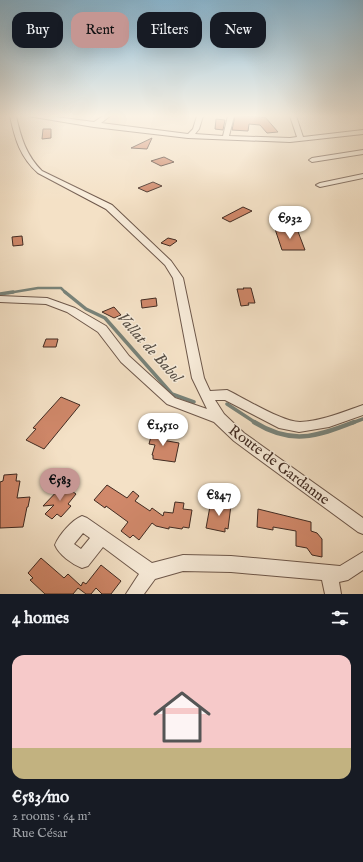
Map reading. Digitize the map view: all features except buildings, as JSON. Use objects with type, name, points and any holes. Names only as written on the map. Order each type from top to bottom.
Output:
[{"type":"street","name":"Route de Gardanne","points":[[20,144],[23,154],[31,165],[40,172],[109,206],[168,263],[178,278],[198,378],[206,396],[220,418],[239,438],[363,527]]},
{"type":"street","points":[[312,160],[363,152]]},
{"type":"street","points":[[320,185],[363,176]]},
{"type":"street","points":[[0,299],[47,301],[71,310],[102,329],[125,359],[171,400],[220,418]]},
{"type":"street","points":[[206,396],[227,395],[284,424],[299,427],[329,422],[363,410]]},
{"type":"street","points":[[101,537],[150,572]]},
{"type":"street","points":[[134,594],[150,572],[183,563],[231,564],[342,574],[363,560]]},
{"type":"street","points":[[329,573],[333,594]]},
{"type":"waterway","name":"Vallat de Babol","points":[[8,293],[38,288],[61,288],[65,292]]},
{"type":"waterway","name":"Vallat de Babol","points":[[0,294],[13,292]]},
{"type":"waterway","name":"Vallat de Babol","points":[[65,292],[86,309],[105,318],[172,394],[194,402]]},
{"type":"waterway","name":"Vallat de Babol","points":[[227,404],[256,423]]},
{"type":"waterway","name":"Vallat de Babol","points":[[352,423],[363,419]]},
{"type":"waterway","name":"Vallat de Babol","points":[[254,422],[280,434],[292,436],[315,435],[328,432],[354,422]]}]
